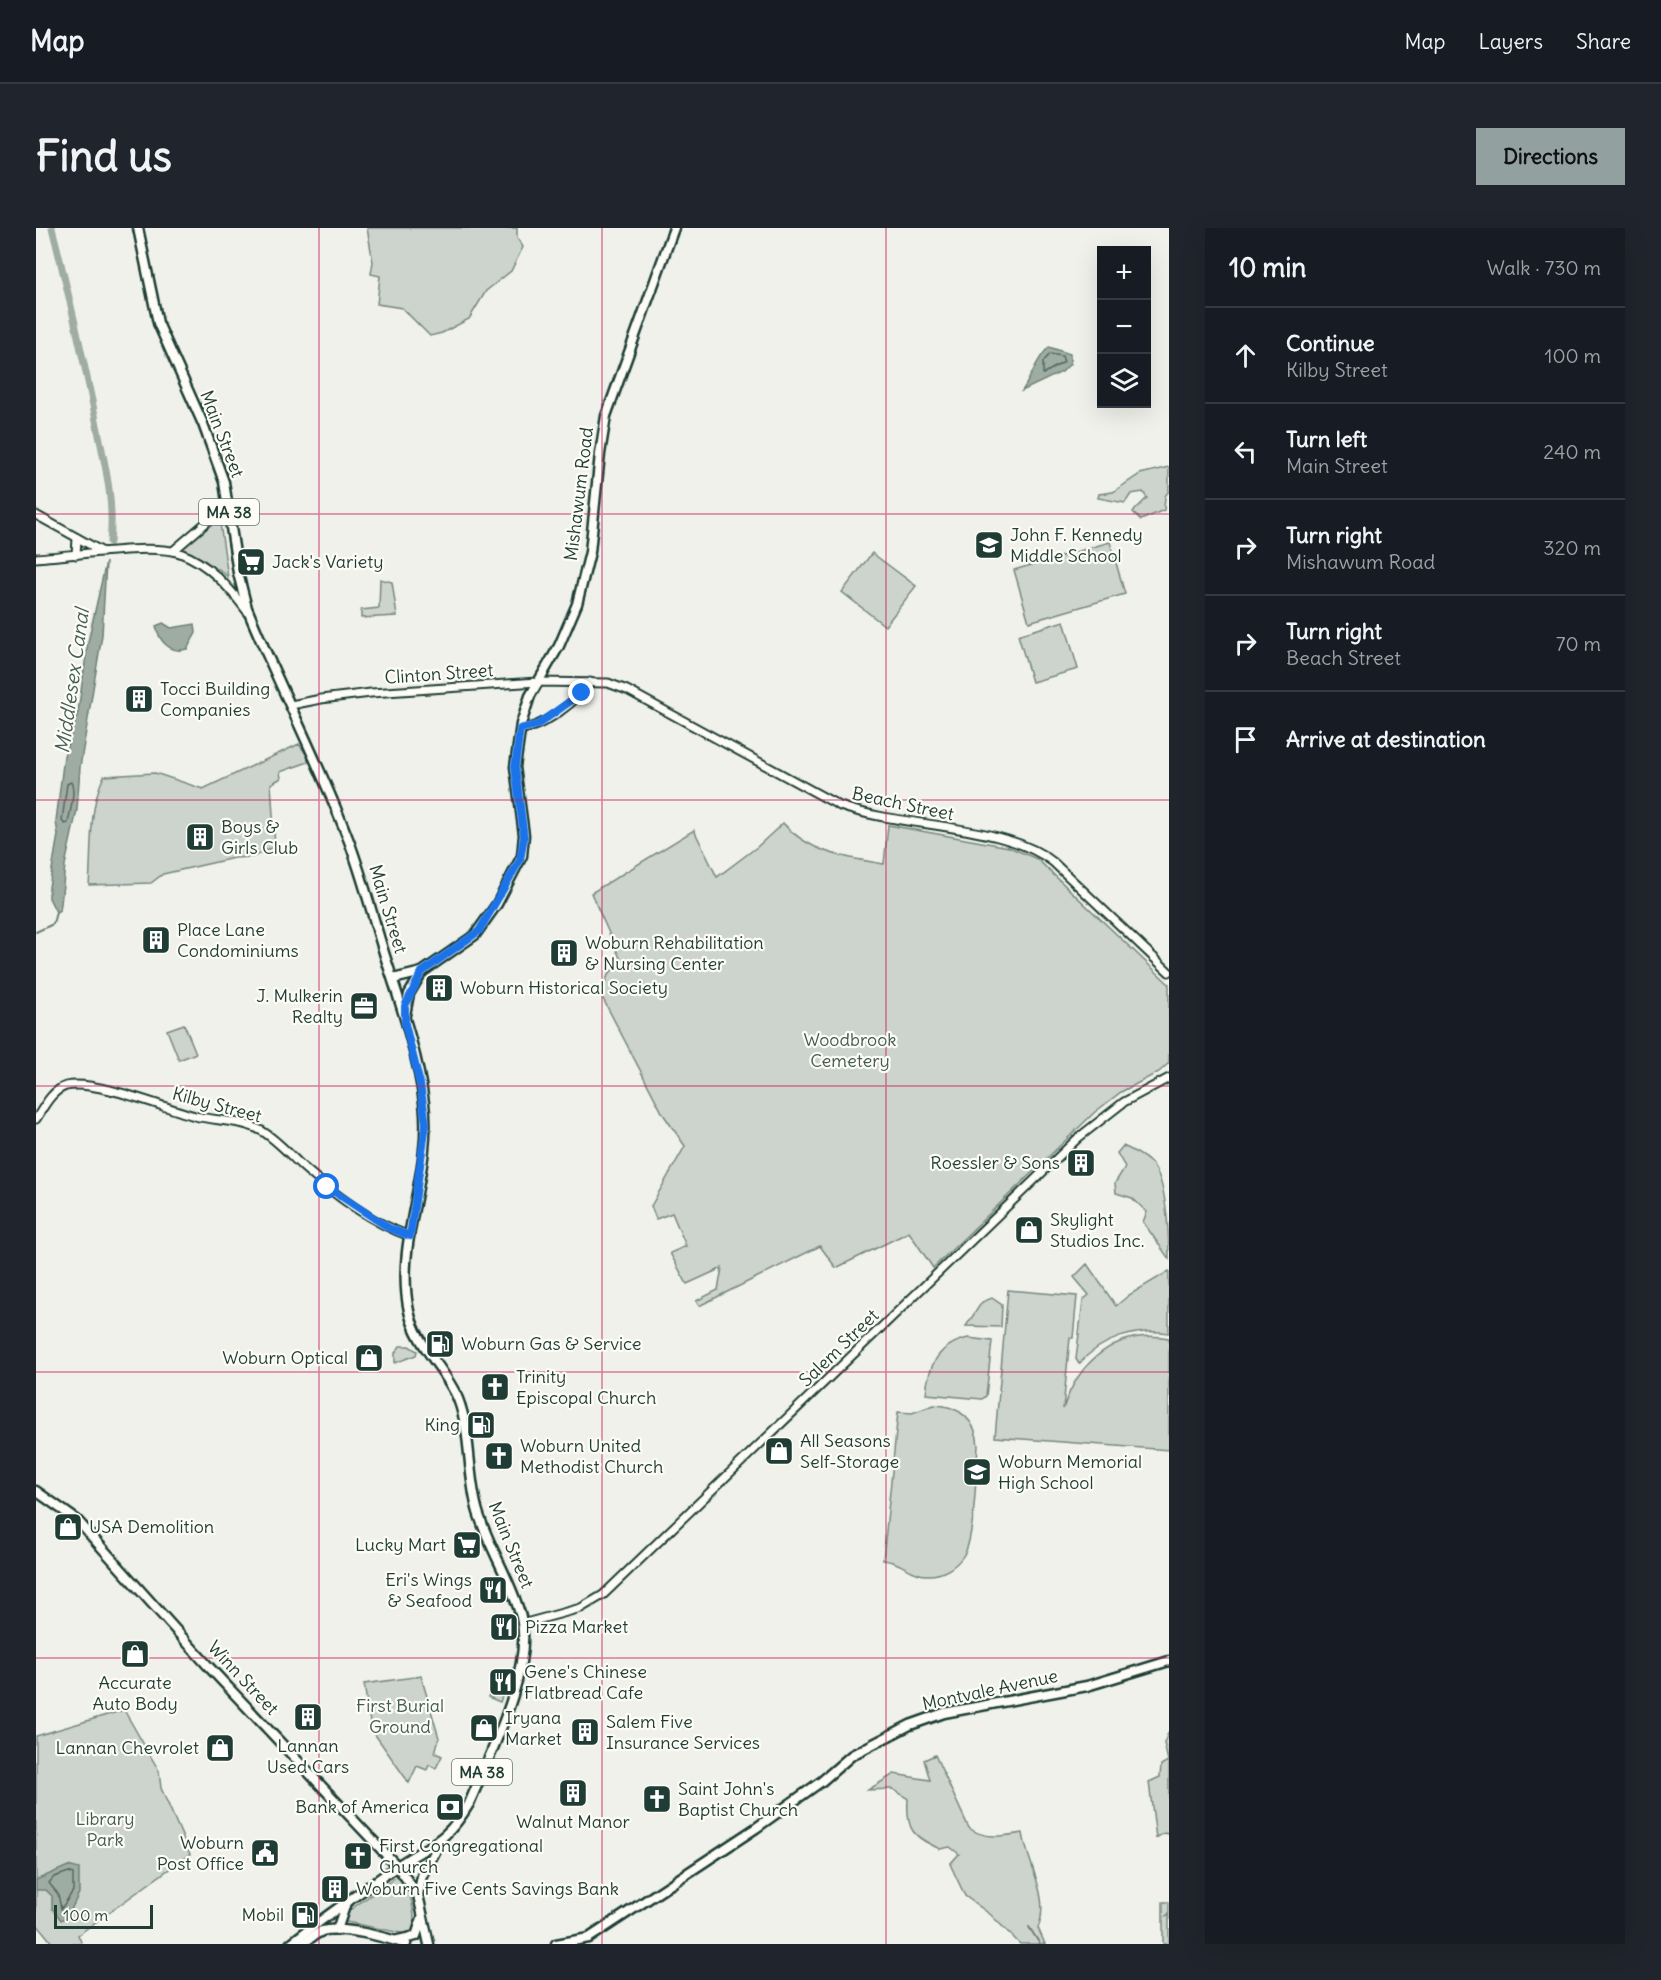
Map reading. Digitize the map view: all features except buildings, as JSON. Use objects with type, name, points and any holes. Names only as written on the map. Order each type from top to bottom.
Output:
[{"type":"main road","name":"Main Street","points":[[138,228],[158,323],[208,436],[227,500],[240,582],[251,617],[349,841],[394,984],[420,1084],[426,1124],[406,1275],[410,1315],[421,1342],[446,1375],[460,1404],[477,1509],[513,1593],[522,1624],[524,1640],[520,1667],[496,1738],[469,1804],[441,1841],[422,1876],[418,1895],[429,1944]]},
{"type":"main road","name":"Mishawum Road","points":[[394,984],[422,972],[479,931],[520,860],[524,837],[515,758],[520,729],[537,682],[559,646],[577,604],[590,552],[606,416],[674,228]]},
{"type":"main road","name":"Mishawum Road","points":[[405,1024],[405,1006],[414,983],[422,972]]},
{"type":"main road","points":[[394,984],[414,983]]},
{"type":"main road","name":"Winn Street","points":[[36,1491],[77,1520],[209,1667],[397,1866],[418,1895]]},
{"type":"main road","name":"Montvale Avenue","points":[[555,1944],[589,1938],[765,1822],[822,1781],[852,1755],[909,1725],[944,1713],[1087,1686],[1169,1661]]},
{"type":"main road","name":"Main Street","points":[[397,1866],[441,1841]]},
{"type":"main road","name":"MA 38","points":[[345,1906],[397,1866]]},
{"type":"main road","points":[[337,1930],[345,1906]]},
{"type":"main road","points":[[290,1944],[345,1906]]},
{"type":"main road","points":[[394,1940],[416,1936],[422,1918]]},
{"type":"main road","points":[[302,1944],[320,1932],[337,1930],[406,1944]]},
{"type":"street","points":[[173,551],[221,510],[227,500]]},
{"type":"street","points":[[36,515],[103,552]]},
{"type":"street","points":[[75,555],[77,538]]},
{"type":"street","points":[[36,558],[103,552],[173,551],[194,560],[212,573],[251,617]]},
{"type":"street","name":"Clinton Street","points":[[291,705],[354,694],[537,682],[590,682]]},
{"type":"street","points":[[520,729],[533,727],[549,718],[581,694],[590,682]]},
{"type":"street","name":"Beach Street","points":[[590,682],[608,683],[627,690],[840,806],[876,816],[1008,839],[1033,848],[1053,862],[1169,972]]},
{"type":"street","name":"Salem Street","points":[[522,1624],[581,1608],[603,1595],[1075,1140],[1124,1101],[1169,1078]]},
{"type":"street","name":"Kilby Street","points":[[36,1119],[55,1092],[75,1085],[97,1088],[198,1116],[251,1126],[268,1136],[315,1178],[342,1198],[389,1228],[410,1236]]},
{"type":"green space","points":[[367,228],[517,228],[517,238],[523,247],[511,271],[486,291],[469,319],[442,333],[430,336],[402,308],[377,304],[380,276],[371,274],[373,262]]},
{"type":"green space","points":[[1169,467],[1169,491],[1165,496],[1164,510],[1141,520],[1133,512],[1147,498],[1143,492],[1131,494],[1125,503],[1098,498],[1099,494],[1113,492],[1140,474]]},
{"type":"green space","points":[[210,521],[220,523],[228,577],[219,569],[211,569],[181,547]]},
{"type":"green space","points":[[1110,542],[1125,594],[1029,622],[1014,570]]},
{"type":"green space","points":[[872,553],[916,586],[885,626],[842,592]]},
{"type":"green space","points":[[380,579],[392,582],[397,616],[361,618],[361,610],[379,608]]},
{"type":"green space","points":[[1064,621],[1078,669],[1032,682],[1018,635]]},
{"type":"green space","points":[[299,744],[311,761],[280,772],[281,778],[271,784],[275,846],[253,857],[234,858],[163,874],[151,883],[89,885],[93,815],[104,776],[155,773],[203,789]]},
{"type":"green space","name":"Woodbrook Cemetery","points":[[783,823],[793,833],[817,848],[884,864],[888,825],[1009,847],[1037,859],[1169,984],[1169,1063],[1159,1072],[1121,1092],[1095,1112],[933,1268],[909,1232],[836,1268],[820,1246],[699,1306],[696,1301],[718,1290],[722,1268],[687,1284],[670,1253],[686,1246],[672,1213],[656,1219],[651,1206],[685,1146],[663,1114],[601,995],[608,975],[621,960],[591,893],[694,830],[717,877],[757,847]]},
{"type":"green space","points":[[184,1024],[196,1053],[179,1060],[167,1030]]},
{"type":"green space","points":[[1123,1146],[1151,1163],[1161,1181],[1166,1208],[1169,1259],[1143,1222],[1147,1212],[1132,1198],[1116,1193],[1115,1183],[1125,1167],[1117,1153]]},
{"type":"green space","points":[[1087,1264],[1116,1306],[1129,1295],[1169,1271],[1169,1333],[1145,1332],[1120,1337],[1098,1347],[1079,1364],[1076,1359],[1083,1300],[1089,1295],[1074,1277]]},
{"type":"green space","points":[[1008,1290],[1077,1296],[1063,1409],[1078,1377],[1102,1352],[1132,1338],[1150,1336],[1169,1338],[1169,1450],[995,1437]]},
{"type":"green space","points":[[992,1298],[1002,1305],[1001,1327],[966,1326],[982,1302]]},
{"type":"green space","points":[[968,1338],[992,1341],[986,1396],[982,1399],[926,1394],[929,1374],[936,1358],[949,1346]]},
{"type":"green space","points":[[400,1346],[409,1346],[417,1351],[416,1355],[395,1363],[395,1353]]},
{"type":"green space","points":[[934,1405],[951,1408],[965,1416],[974,1429],[978,1446],[973,1517],[965,1553],[948,1570],[926,1575],[883,1560],[898,1412],[912,1413]]},
{"type":"green space","name":"First Burial Ground","points":[[421,1676],[439,1738],[435,1753],[442,1756],[436,1768],[429,1765],[427,1770],[417,1766],[409,1783],[371,1729],[364,1684]]},
{"type":"green space","points":[[493,1684],[505,1689],[500,1702],[488,1697]]},
{"type":"green space","name":"Library Park","points":[[124,1710],[159,1771],[161,1788],[190,1854],[78,1935],[82,1944],[53,1944],[36,1923],[36,1736]]},
{"type":"green space","points":[[1169,1731],[1169,1834],[1164,1833],[1156,1838],[1149,1782],[1160,1777],[1161,1765],[1168,1761],[1164,1743]]},
{"type":"green space","points":[[935,1755],[969,1828],[988,1836],[1023,1833],[1040,1892],[1042,1904],[1038,1928],[1045,1944],[1020,1944],[991,1915],[965,1896],[950,1864],[959,1854],[950,1847],[940,1849],[917,1836],[908,1818],[908,1799],[893,1789],[868,1790],[894,1774],[930,1780],[924,1760]]},
{"type":"green space","points":[[396,1877],[406,1886],[412,1901],[413,1932],[406,1934],[346,1922],[347,1912]]},
{"type":"green space","points":[[1163,1902],[1169,1902],[1169,1915],[1165,1916],[1169,1916],[1169,1944],[1163,1944]]},
{"type":"water","points":[[1049,347],[1070,354],[1070,364],[1062,372],[1022,391],[1037,362]]},
{"type":"water","name":"Middlesex Canal","points":[[106,562],[102,635],[80,767],[77,810],[65,865],[60,910],[56,912],[49,898],[49,887],[58,835],[56,821],[64,756],[78,712],[88,642]]},
{"type":"water","points":[[163,623],[171,628],[195,624],[196,633],[187,649],[175,650],[166,645],[156,626]]},
{"type":"water","points":[[68,1866],[79,1869],[79,1893],[68,1916],[61,1920],[52,1908],[52,1896],[46,1890],[36,1890],[36,1880]]},
{"type":"waterway","name":"Middlesex Canal","points":[[52,228],[105,462],[110,494],[110,542]]},
{"type":"waterway","points":[[36,932],[53,924],[56,912]]},
{"type":"waterway","points":[[1029,1927],[1040,1944]]},
{"type":"place","name":"John F. Kennedy Middle School","points":[[989,545]]},
{"type":"place","name":"Jack's Variety","points":[[251,562]]},
{"type":"place","name":"Tocci Building Companies","points":[[139,699]]},
{"type":"place","name":"Boys & Girls Club","points":[[200,837]]},
{"type":"place","name":"Place Lane Condominiums","points":[[156,940]]},
{"type":"place","name":"Woburn Rehabilitation & Nursing Center","points":[[564,953]]},
{"type":"place","name":"Woburn Historical Society","points":[[439,988]]},
{"type":"place","name":"J. Mulkerin Realty","points":[[364,1006]]},
{"type":"place","name":"Roessler & Sons","points":[[1081,1163]]},
{"type":"place","name":"Skylight Studios Inc.","points":[[1029,1230]]},
{"type":"place","name":"Woburn Gas & Service","points":[[440,1344]]},
{"type":"place","name":"Woburn Optical","points":[[369,1358]]},
{"type":"place","name":"Trinity Episcopal Church","points":[[495,1387]]},
{"type":"place","name":"King","points":[[481,1425]]},
{"type":"place","name":"All Seasons Self-Storage","points":[[779,1451]]},
{"type":"place","name":"Woburn United Methodist Church","points":[[499,1456]]},
{"type":"place","name":"Woburn Memorial High School","points":[[977,1472]]},
{"type":"place","name":"USA Demolition","points":[[68,1527]]},
{"type":"place","name":"Lucky Mart","points":[[467,1545]]},
{"type":"place","name":"Eri's Wings & Seafood","points":[[493,1590]]},
{"type":"place","name":"Pizza Market","points":[[504,1627]]},
{"type":"place","name":"Accurate Auto Body","points":[[135,1654]]},
{"type":"place","name":"Gene's Chinese Flatbread Cafe","points":[[503,1682]]},
{"type":"place","name":"Lannan Used Cars","points":[[308,1717]]},
{"type":"place","name":"Iryana Market","points":[[484,1728]]},
{"type":"place","name":"Salem Five Insurance Services","points":[[585,1732]]},
{"type":"place","name":"Lannan Chevrolet","points":[[220,1748]]},
{"type":"place","name":"Walnut Manor","points":[[573,1793]]},
{"type":"place","name":"Saint John's Baptist Church","points":[[657,1799]]},
{"type":"place","name":"Bank of America","points":[[450,1807]]},
{"type":"place","name":"Woburn Post Office","points":[[265,1853]]},
{"type":"place","name":"First Congregational Church","points":[[358,1856]]},
{"type":"place","name":"Woburn Five Cents Savings Bank","points":[[335,1889]]},
{"type":"place","name":"Mobil","points":[[305,1915]]},
{"type":"route","points":[[327,1187],[389,1228],[410,1236],[426,1124],[420,1084],[405,1024],[409,994],[422,972],[471,939],[479,931],[497,904],[522,856],[524,837],[515,767],[520,729],[537,725],[582,693]]}]
